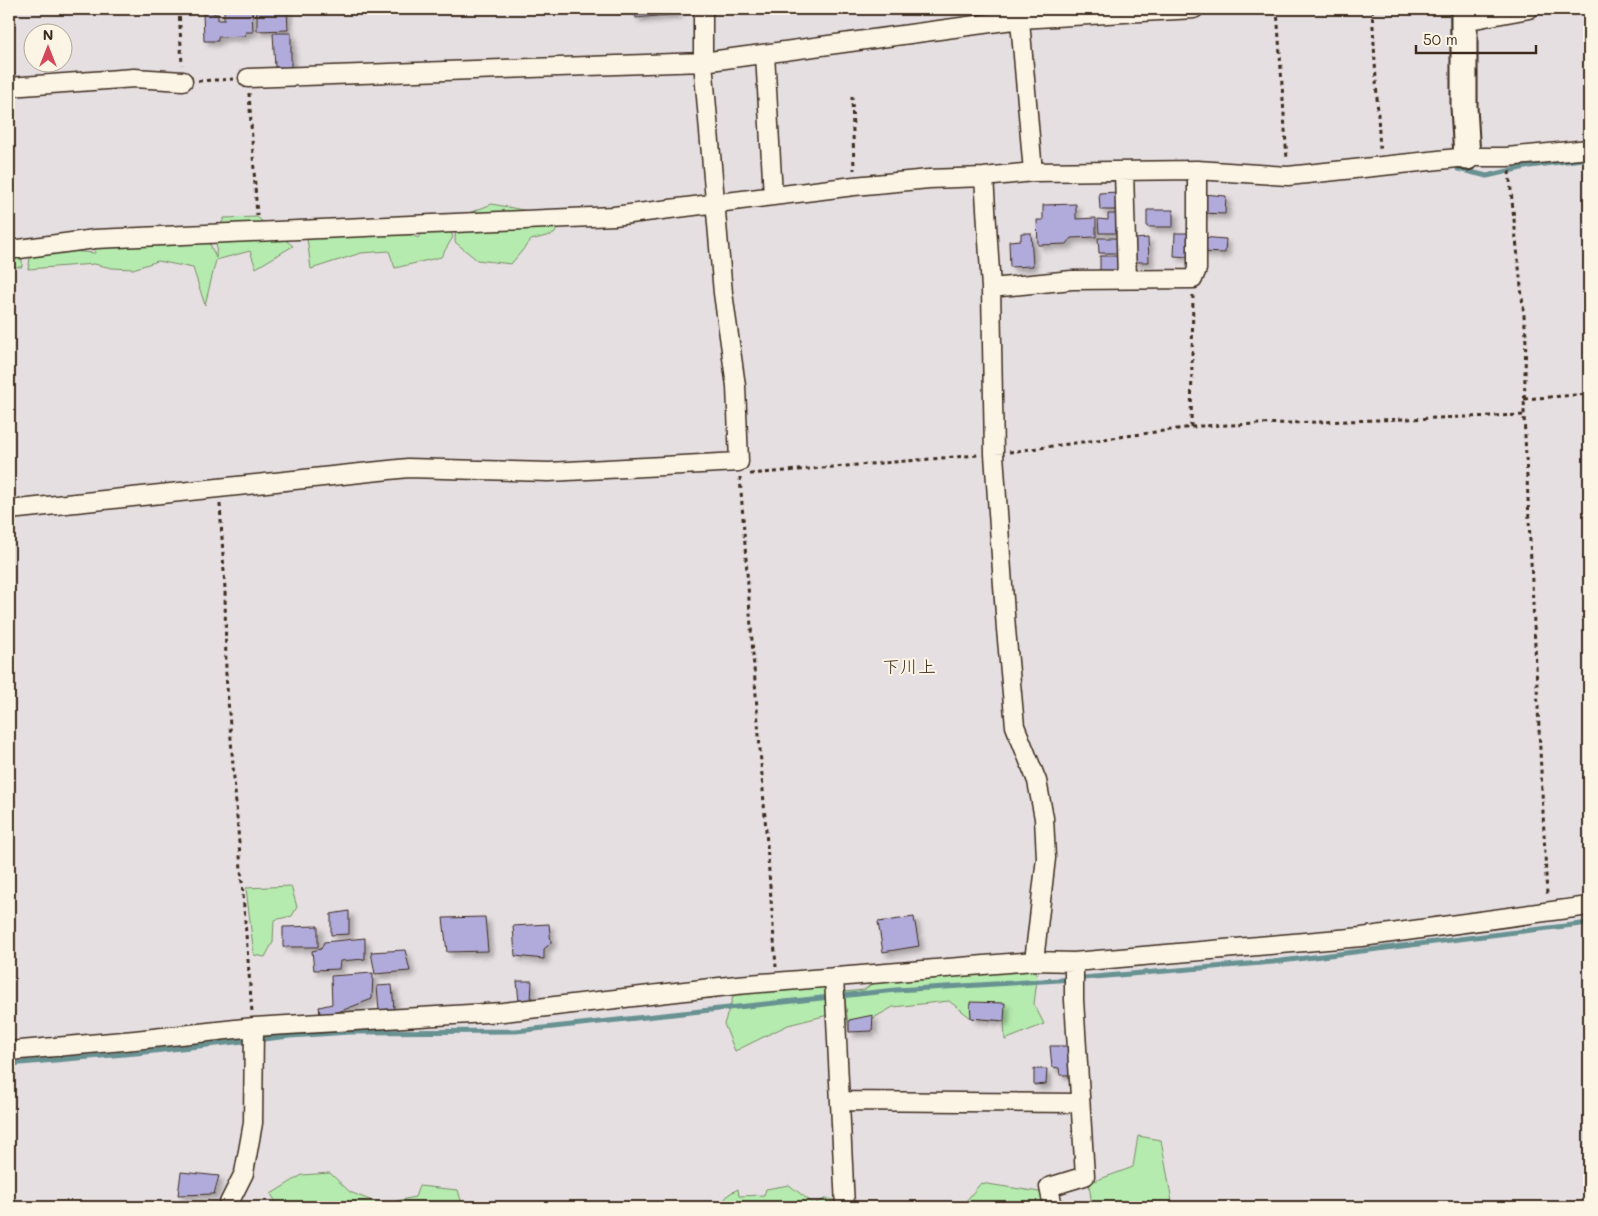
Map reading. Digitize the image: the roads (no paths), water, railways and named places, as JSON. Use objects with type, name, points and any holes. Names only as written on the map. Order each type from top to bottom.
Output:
[{"type":"street","points":[[9,510],[408,468],[549,472],[740,468],[736,386],[723,293],[703,62],[703,9]]},
{"type":"street","points":[[248,78],[703,62],[1020,14],[1194,9]]},
{"type":"street","points":[[1467,157],[1464,107],[1464,15],[1529,9]]},
{"type":"street","points":[[1020,14],[1032,172]]},
{"type":"street","points":[[765,54],[773,196]]},
{"type":"street","points":[[9,87],[134,78],[183,81]]},
{"type":"street","points":[[9,249],[95,239],[614,216],[854,186],[1032,172],[1197,170],[1288,176],[1467,157],[1507,157],[1589,149]]},
{"type":"street","points":[[991,288],[1072,280],[1193,279],[1196,269],[1197,170]]},
{"type":"street","points":[[1124,171],[1127,279]]},
{"type":"street","points":[[984,177],[991,288],[994,454],[1006,629],[1016,726],[1037,781],[1044,818],[1046,858],[1034,961]]},
{"type":"street","points":[[9,1051],[254,1027],[503,1012],[777,981],[1034,961],[1074,962],[1362,937],[1589,906]]},
{"type":"street","points":[[1053,1207],[1049,1187],[1085,1176],[1074,1000],[1074,962]]},
{"type":"street","points":[[834,977],[845,1207]]},
{"type":"street","points":[[227,1207],[244,1173],[253,1123],[254,1027]]},
{"type":"street","points":[[840,1101],[1080,1103]]},
{"type":"waterway","points":[[1451,9],[1452,33]]},
{"type":"waterway","points":[[1459,161],[1458,169],[1487,176],[1530,166],[1589,158]]},
{"type":"waterway","points":[[9,1064],[136,1053],[290,1036],[349,1032],[516,1031],[896,990],[1059,980],[1273,962],[1589,923]]},
{"type":"district","name":"下川上","points":[[909,666]]}]
